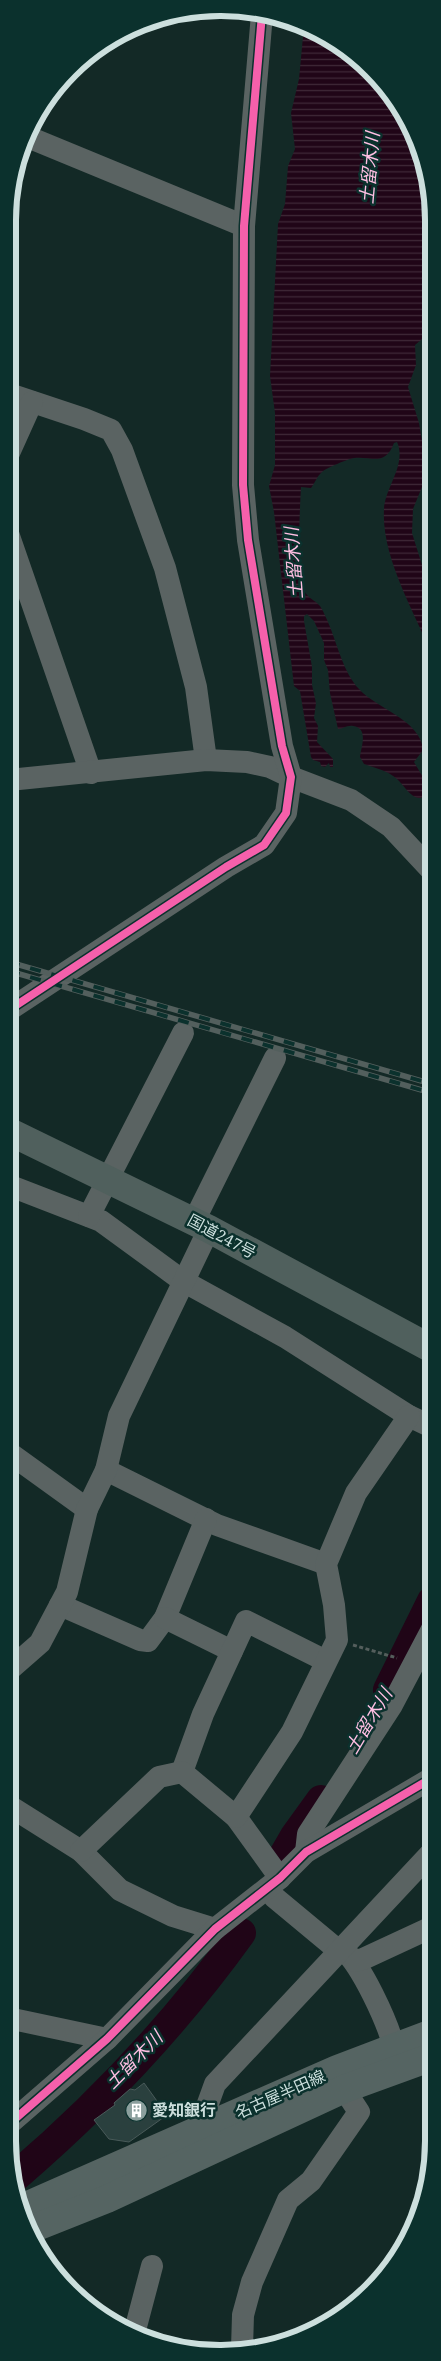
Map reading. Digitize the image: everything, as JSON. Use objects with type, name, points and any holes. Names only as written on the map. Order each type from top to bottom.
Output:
[{"type":"highway","name":"国道247号","points":[[16,1135],[202,1225],[425,1345]]},
{"type":"main road","name":"名古屋半田線","points":[[27,2205],[337,2069],[425,2036]]},
{"type":"main road","name":"名古屋半田線","points":[[36,2227],[107,2199],[344,2089],[425,2060]]},
{"type":"street","points":[[16,1005],[226,867],[264,845],[286,813],[290,777],[282,746],[248,540],[245,503],[242,387],[244,226],[261,20]]},
{"type":"street","points":[[33,139],[244,226]]},
{"type":"street","points":[[16,396],[111,430],[122,450],[165,568],[196,687],[206,760]]},
{"type":"street","points":[[16,437],[32,402]]},
{"type":"street","points":[[16,556],[91,772]]},
{"type":"street","points":[[16,779],[206,760],[247,762],[270,767],[290,777],[351,800],[391,827],[425,863]]},
{"type":"street","points":[[89,1216],[183,1033]]},
{"type":"street","points":[[16,1664],[40,1643],[67,1592],[87,1509],[106,1470],[119,1416],[183,1281],[202,1225],[275,1058]]},
{"type":"street","points":[[16,1188],[100,1221],[183,1281],[285,1338],[409,1416],[425,1424]]},
{"type":"street","points":[[236,1817],[292,1732],[337,1640],[334,1605],[326,1564],[356,1493],[409,1416]]},
{"type":"street","points":[[16,1458],[87,1509]]},
{"type":"street","points":[[106,1470],[206,1519],[326,1564]]},
{"type":"street","points":[[60,1605],[140,1640],[148,1641],[165,1618],[206,1519]]},
{"type":"street","points":[[165,1618],[232,1651]]},
{"type":"street","points":[[182,1772],[203,1714],[246,1621],[326,1661]]},
{"type":"street","points":[[306,1852],[308,1834],[392,1705],[425,1646]]},
{"type":"street","points":[[182,1772],[236,1817],[274,1883],[274,1897],[345,1953],[363,1959],[425,1930]]},
{"type":"street","points":[[82,1851],[159,1777],[182,1772]]},
{"type":"street","points":[[16,2118],[107,2039],[215,1929],[274,1883],[306,1852],[425,1782]]},
{"type":"street","points":[[16,1810],[82,1851],[120,1890],[173,1916],[215,1929]]},
{"type":"street","points":[[198,2131],[215,2084],[345,1953],[425,1860]]},
{"type":"street","points":[[345,1953],[390,2030],[394,2047]]},
{"type":"street","points":[[16,2020],[107,2039]]},
{"type":"street","points":[[242,2343],[243,2315],[252,2282],[288,2200],[311,2181],[359,2112],[344,2089]]},
{"type":"street","points":[[136,2326],[152,2266]]},
{"type":"path","points":[[337,1640],[395,1656]]},
{"type":"water","points":[[303,34],[345,58],[383,96],[397,118],[414,155],[421,181],[425,220],[425,337],[415,345],[416,365],[408,387],[419,423],[425,459],[424,482],[413,509],[412,533],[425,574],[425,640],[394,566],[385,528],[385,501],[398,467],[399,450],[397,442],[394,443],[382,458],[354,458],[347,460],[322,472],[311,488],[301,487],[299,555],[304,590],[323,611],[342,660],[354,683],[376,703],[407,723],[420,740],[423,750],[414,762],[425,781],[425,795],[421,798],[411,794],[390,774],[364,764],[360,757],[363,734],[358,727],[351,726],[338,729],[330,693],[328,670],[324,660],[324,643],[314,621],[307,614],[304,616],[304,621],[316,703],[314,718],[318,726],[317,742],[333,759],[333,767],[330,767],[329,763],[325,767],[321,766],[320,762],[313,760],[311,757],[300,691],[294,686],[274,512],[269,486],[275,465],[275,413],[270,376],[278,224],[285,204],[288,166],[295,149],[291,113],[299,79]]},
{"type":"building","name":"愛知銀行","points":[[144,2083],[167,2115],[129,2142],[109,2139],[94,2120],[115,2105],[114,2103],[130,2089],[135,2090]]},
{"type":"waterway","name":"土留木川","points":[[388,1690],[425,1615]]},
{"type":"waterway","name":"土留木川","points":[[280,1862],[295,1836],[321,1800]]},
{"type":"waterway","name":"土留木川","points":[[19,2173],[77,2121],[136,2061],[190,1999],[241,1933]]},
{"type":"railway","points":[[16,964],[425,1082]]},
{"type":"railway","points":[[16,973],[425,1091]]},
{"type":"cycle path","points":[[16,1005],[226,867],[264,845],[286,813],[291,777],[282,746],[248,540],[243,485],[244,226],[261,20]]},
{"type":"cycle path","points":[[16,2118],[107,2039],[215,1929],[280,1878],[306,1852],[425,1782]]},
{"type":"place","name":"愛知銀行","points":[[136,2110]]}]
